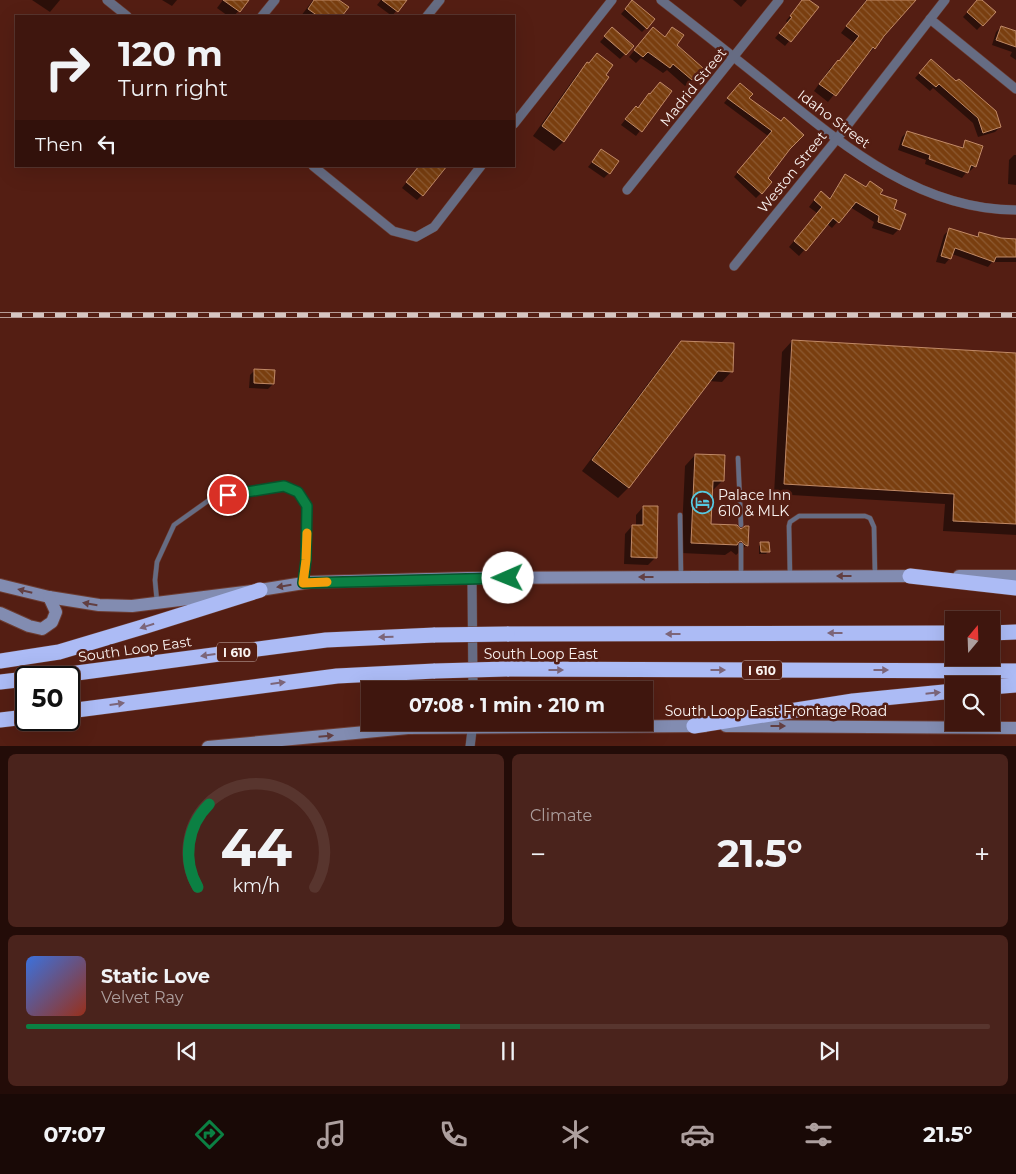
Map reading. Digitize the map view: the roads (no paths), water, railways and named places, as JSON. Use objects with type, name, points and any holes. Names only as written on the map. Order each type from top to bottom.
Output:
[{"type":"highway","points":[[910,576],[1016,588]]},
{"type":"highway","points":[[0,661],[59,652],[260,590]]},
{"type":"highway","points":[[1000,632],[1016,632]]},
{"type":"highway","name":"South Loop East","points":[[80,673],[326,640],[435,635],[945,633]]},
{"type":"highway","name":"South Loop East","points":[[80,710],[337,676],[435,671],[1016,671]]},
{"type":"highway","points":[[0,682],[15,680]]},
{"type":"highway","points":[[1000,686],[1016,685]]},
{"type":"highway","points":[[694,726],[853,701],[945,692]]},
{"type":"highway","points":[[0,720],[15,718]]},
{"type":"main road","points":[[0,585],[49,597],[99,605],[132,606],[303,583],[472,578],[1016,576]]},
{"type":"main road","points":[[0,613],[28,626],[42,629],[52,622],[56,612],[49,597]]},
{"type":"main road","name":"South Loop East Frontage Road","points":[[653,726],[1016,728]]},
{"type":"main road","name":"South Loop East Frontage Road","points":[[208,746],[300,742],[385,731]]},
{"type":"street","points":[[108,0],[126,15]]},
{"type":"street","points":[[263,15],[275,0]]},
{"type":"street","points":[[428,15],[440,0]]},
{"type":"street","points":[[515,123],[612,0]]},
{"type":"street","name":"Idaho Street","points":[[661,0],[836,140],[886,172],[945,198],[973,205],[1016,210]]},
{"type":"street","name":"Madrid Street","points":[[627,190],[780,0]]},
{"type":"street","name":"Weston Street","points":[[734,266],[836,140],[945,0]]},
{"type":"street","points":[[930,19],[1016,89]]},
{"type":"street","points":[[314,167],[394,231],[416,237],[434,227],[480,167]]},
{"type":"street","points":[[472,578],[473,681]]},
{"type":"street","points":[[470,746],[472,731]]},
{"type":"lane","points":[[738,458],[741,525]]},
{"type":"lane","points":[[158,603],[155,580],[157,562],[174,525],[212,498],[284,486],[298,492],[307,506],[306,560],[303,583]]},
{"type":"lane","points":[[680,515],[681,577]]},
{"type":"lane","points":[[790,577],[789,526],[790,522],[799,516],[865,516],[870,518],[874,527],[875,576]]},
{"type":"lane","points":[[741,545],[741,577]]},
{"type":"railway","points":[[0,315],[1016,315]]},
{"type":"place","name":"Palace Inn 610 & MLK","points":[[702,503]]}]
